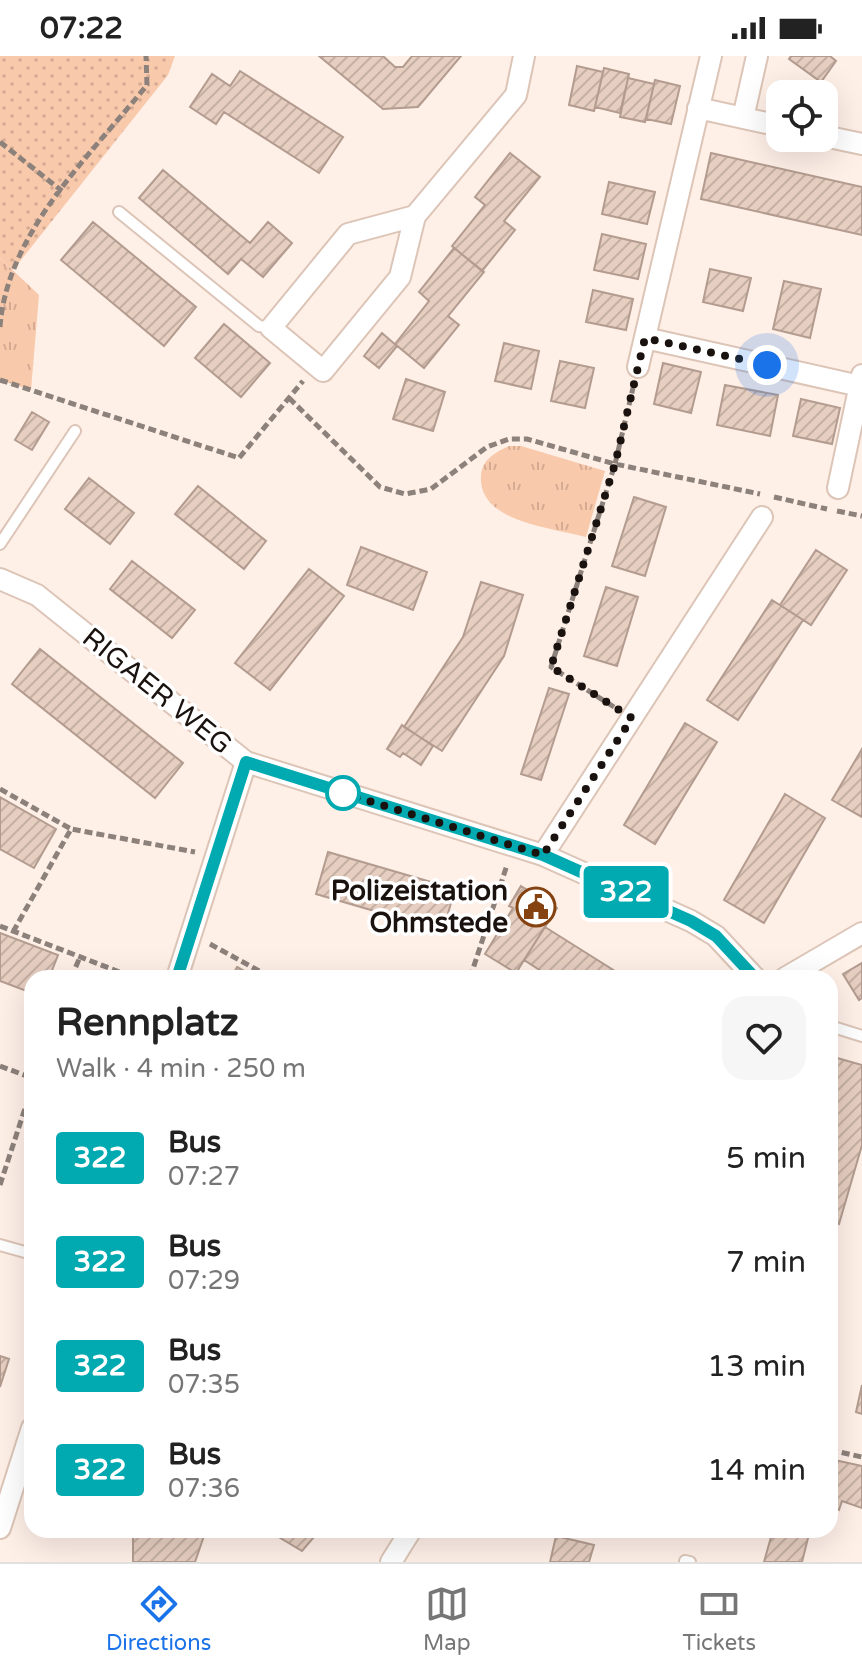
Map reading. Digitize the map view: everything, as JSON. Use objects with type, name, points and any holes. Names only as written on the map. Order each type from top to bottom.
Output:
[{"type":"street","points":[[415,216],[348,234],[271,328],[323,371],[400,277],[415,216],[516,95],[524,56]]},
{"type":"street","points":[[638,367],[711,56]]},
{"type":"street","points":[[743,118],[751,57]]},
{"type":"street","points":[[698,108],[766,123]]},
{"type":"street","points":[[838,139],[862,144]]},
{"type":"street","points":[[645,338],[861,381],[838,488]]},
{"type":"street","points":[[543,855],[762,517]]},
{"type":"street","name":"RIGAER WEG","points":[[0,579],[37,595],[246,762],[543,855],[691,921],[716,936],[748,970]]},
{"type":"street","points":[[179,970],[246,762]]},
{"type":"street","points":[[799,970],[862,933]]},
{"type":"street","points":[[2,1515],[24,1451]]},
{"type":"street","points":[[391,1562],[406,1538]]},
{"type":"lane","points":[[119,212],[259,326],[271,328]]},
{"type":"lane","points":[[0,544],[75,431]]},
{"type":"lane","points":[[838,1028],[862,1036]]},
{"type":"lane","points":[[0,1245],[24,1252]]},
{"type":"path","points":[[0,327],[2,299],[28,233],[147,85],[146,56]]},
{"type":"path","points":[[0,142],[62,191]]},
{"type":"path","points":[[0,380],[239,458],[317,366]]},
{"type":"path","points":[[632,718],[551,667],[615,464],[638,367]]},
{"type":"path","points":[[289,398],[380,487],[405,494],[431,489],[487,447],[509,439],[527,439],[615,464],[862,516]]},
{"type":"path","points":[[0,789],[71,829],[216,856]]},
{"type":"path","points":[[13,932],[71,829]]},
{"type":"path","points":[[473,970],[513,846]]},
{"type":"path","points":[[0,926],[114,970]]},
{"type":"path","points":[[191,933],[258,970]]},
{"type":"path","points":[[74,970],[80,957]]},
{"type":"path","points":[[0,1066],[24,1075]]},
{"type":"path","points":[[0,1185],[24,1112]]},
{"type":"path","points":[[838,1452],[862,1457]]},
{"type":"green space","points":[[0,56],[175,56],[168,75],[13,270],[0,258]]},
{"type":"green space","points":[[0,258],[39,295],[31,390],[0,380]]},
{"type":"green space","points":[[509,446],[521,446],[605,471],[586,537],[537,526],[504,513],[491,504],[483,491],[482,470],[490,457]]},
{"type":"building","points":[[319,56],[383,56],[395,67],[403,67],[412,56],[461,56],[418,107],[383,109]]},
{"type":"building","points":[[791,56],[830,56],[836,61],[822,80],[818,80],[789,59]]},
{"type":"building","points":[[577,66],[603,72],[594,111],[569,105]]},
{"type":"building","points":[[604,68],[629,74],[620,113],[595,107]]},
{"type":"building","points":[[240,71],[343,137],[319,173],[224,112],[216,124],[190,107],[212,74],[230,86]]},
{"type":"building","points":[[628,78],[654,84],[645,122],[620,117]]},
{"type":"building","points":[[655,80],[680,86],[671,124],[646,119]]},
{"type":"building","points":[[510,153],[540,177],[504,221],[515,230],[482,271],[452,246],[485,205],[475,197]]},
{"type":"building","points":[[711,153],[862,187],[862,235],[701,199]]},
{"type":"building","points":[[163,170],[250,243],[268,222],[292,243],[263,277],[241,259],[228,274],[139,198]]},
{"type":"building","points":[[609,182],[655,192],[647,224],[602,214]]},
{"type":"building","points":[[93,222],[196,307],[164,346],[61,260]]},
{"type":"building","points":[[602,234],[646,244],[638,279],[594,270]]},
{"type":"building","points":[[454,248],[484,272],[448,316],[459,325],[424,368],[395,344],[429,301],[419,292]]},
{"type":"building","points":[[710,269],[751,278],[743,311],[703,302]]},
{"type":"building","points":[[784,281],[821,289],[810,338],[773,329]]},
{"type":"building","points":[[593,290],[633,299],[626,330],[586,322]]},
{"type":"building","points":[[224,324],[270,363],[241,397],[195,358]]},
{"type":"building","points":[[382,333],[397,346],[379,368],[364,356]]},
{"type":"building","points":[[504,343],[539,351],[531,389],[495,381]]},
{"type":"building","points":[[560,361],[594,368],[585,408],[551,401]]},
{"type":"building","points":[[663,363],[701,372],[691,413],[654,404]]},
{"type":"building","points":[[406,379],[445,392],[433,431],[393,419]]},
{"type":"building","points":[[725,385],[778,395],[770,436],[717,425]]},
{"type":"building","points":[[801,399],[840,408],[832,444],[793,436]]},
{"type":"building","points":[[32,412],[49,422],[32,450],[15,440]]},
{"type":"building","points":[[89,478],[134,513],[110,544],[65,509]]},
{"type":"building","points":[[198,486],[266,541],[244,569],[175,514]]},
{"type":"building","points":[[634,497],[666,507],[645,576],[612,566]]},
{"type":"building","points":[[361,547],[427,572],[413,610],[347,585]]},
{"type":"building","points":[[816,550],[847,570],[811,625],[780,605]]},
{"type":"building","points":[[132,561],[195,610],[172,638],[110,589]]},
{"type":"building","points":[[309,569],[344,596],[270,690],[235,663]]},
{"type":"building","points":[[481,582],[523,595],[504,656],[442,751],[404,727],[463,637]]},
{"type":"building","points":[[606,587],[638,597],[617,666],[584,656]]},
{"type":"building","points":[[772,600],[803,620],[738,720],[707,700]]},
{"type":"building","points":[[40,649],[183,763],[155,798],[12,684]]},
{"type":"building","points":[[549,688],[569,694],[541,780],[521,774]]},
{"type":"building","points":[[685,723],[717,742],[655,844],[624,825]]},
{"type":"building","points":[[402,725],[433,746],[421,765],[403,753],[400,757],[387,749]]},
{"type":"building","points":[[862,749],[862,817],[832,800]]},
{"type":"building","points":[[785,794],[825,818],[764,923],[724,900]]},
{"type":"building","points":[[0,797],[56,829],[34,868],[0,849]]},
{"type":"building","points":[[328,852],[455,889],[443,931],[316,894]]},
{"type":"building","points":[[521,886],[557,908],[518,970],[511,970],[485,954],[513,908],[509,906]]},
{"type":"building","points":[[545,927],[613,970],[540,970],[524,960]]},
{"type":"building","points":[[0,933],[58,955],[52,970],[24,970],[24,990],[0,981]]},
{"type":"building","points":[[862,963],[862,998],[859,1000],[843,974]]},
{"type":"building","points":[[838,1058],[862,1065],[862,1145],[839,1224]]},
{"type":"building","points":[[0,1356],[9,1359],[0,1387]]},
{"type":"building","points":[[862,1385],[862,1414],[856,1412]]},
{"type":"building","points":[[838,1461],[862,1466],[862,1508],[842,1501],[839,1510]]},
{"type":"building","points":[[133,1538],[203,1538],[195,1562],[133,1562]]},
{"type":"building","points":[[280,1538],[313,1538],[302,1551]]},
{"type":"building","points":[[556,1538],[594,1545],[589,1562],[550,1562]]},
{"type":"building","points":[[771,1538],[808,1538],[802,1562],[764,1562]]},
{"type":"bus line","name":"322","points":[[180,970],[246,762],[543,855],[691,921],[716,936],[749,970]]},
{"type":"place","name":"Polizeistation Ohmstede","points":[[536,907]]},
{"type":"route","points":[[343,793],[543,855],[632,718],[551,667],[615,464],[645,338],[767,365]]}]
